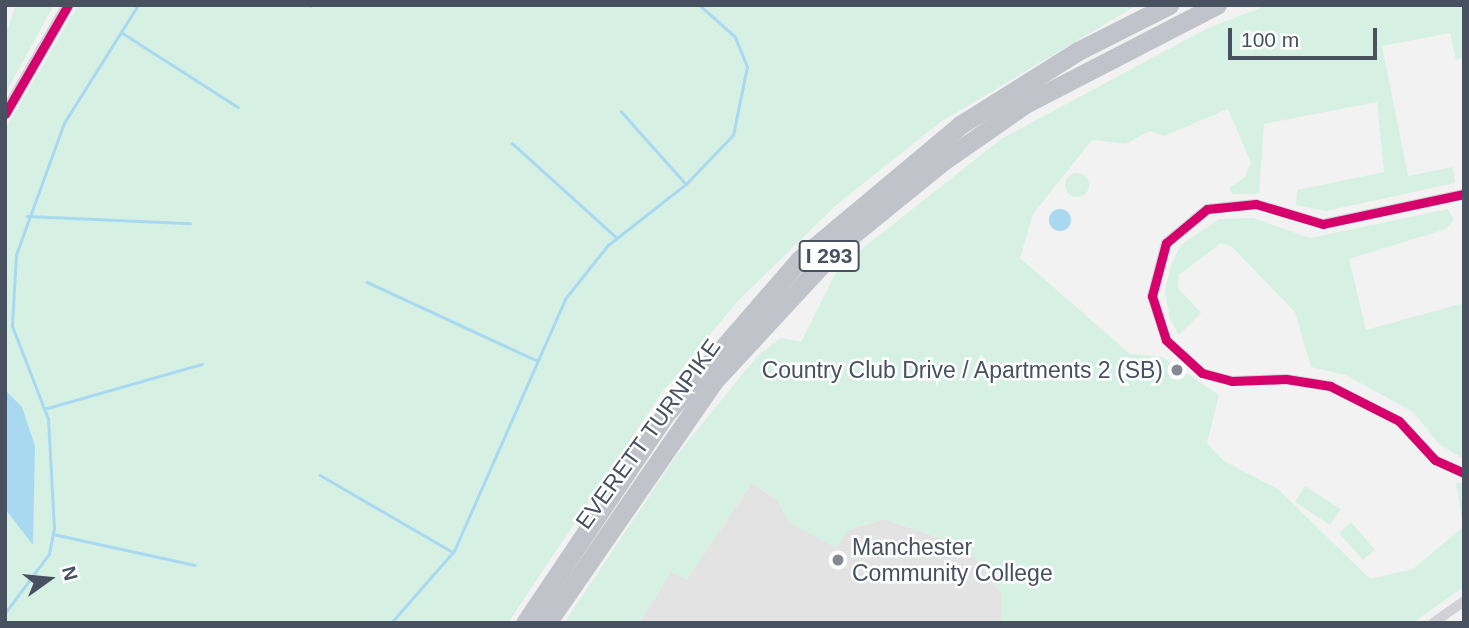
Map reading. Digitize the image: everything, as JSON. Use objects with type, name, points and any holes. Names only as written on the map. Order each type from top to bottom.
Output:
[{"type":"highway","name":"EVERETT TURNPIKE","points":[[525,623],[664,416],[800,259],[960,125],[1078,51],[1169,5]]},
{"type":"highway","name":"EVERETT TURNPIKE","points":[[547,623],[698,400],[832,253],[996,123],[1105,58],[1217,5]]},
{"type":"street","points":[[5,114],[68,5]]},
{"type":"street","points":[[1464,194],[1323,223],[1256,204],[1207,209],[1166,243],[1152,296],[1166,340],[1202,373],[1232,381],[1286,379],[1330,386],[1399,421],[1435,460],[1464,473]]},
{"type":"street","points":[[1433,623],[1464,601]]},
{"type":"shaded area","name":"Manchester Community College","points":[[752,483],[777,500],[790,523],[849,530],[884,519],[967,547],[1001,593],[1001,623],[639,623],[671,572],[687,579]]},
{"type":"green space","points":[[16,5],[54,5],[5,94],[5,36]]},
{"type":"green space","points":[[78,5],[1137,5],[939,123],[835,206],[736,303],[661,394],[508,623],[5,623],[5,130]]},
{"type":"green space","points":[[1268,5],[1464,5],[1464,57],[1456,60],[1450,33],[1382,46],[1408,176],[1453,167],[1455,183],[1326,211],[1296,205],[1297,190],[1384,172],[1377,102],[1264,124],[1259,194],[1232,194],[1229,188],[1245,177],[1251,163],[1228,109],[1164,136],[1150,131],[1126,144],[1092,140],[1033,214],[1020,258],[1130,354],[1162,357],[1219,395],[1207,443],[1224,461],[1278,489],[1370,579],[1413,569],[1463,527],[1456,482],[1464,484],[1464,587],[1412,623],[1001,623],[1001,593],[967,547],[884,519],[849,530],[836,548],[790,523],[777,500],[752,483],[687,580],[671,572],[639,623],[564,623],[676,456],[758,355],[781,338],[801,342],[838,268],[1001,139],[1208,28]]},
{"type":"green space","points":[[1077,173],[1086,176],[1089,185],[1086,194],[1077,197],[1068,194],[1065,185],[1068,176]]},
{"type":"green space","points":[[1448,209],[1454,220],[1446,229],[1349,259],[1366,330],[1464,303],[1464,459],[1439,444],[1413,412],[1346,375],[1311,367],[1295,312],[1231,246],[1221,243],[1179,275],[1178,288],[1201,313],[1179,335],[1170,319],[1165,291],[1171,264],[1181,245],[1219,219],[1253,218],[1310,238]]},
{"type":"green space","points":[[1305,486],[1341,509],[1330,525],[1295,502]]},
{"type":"green space","points":[[1351,522],[1375,550],[1363,560],[1339,533]]},
{"type":"water","points":[[1056,209],[1064,209],[1071,216],[1071,224],[1064,231],[1056,231],[1049,224],[1049,216]]},
{"type":"water","points":[[5,390],[22,407],[35,446],[33,545],[5,509]]},
{"type":"waterway","points":[[5,613],[49,554],[54,529],[48,419],[12,326],[16,255],[64,123],[138,5]]},
{"type":"waterway","points":[[391,623],[454,551],[565,299],[608,245],[686,184],[733,135],[747,67],[735,37],[699,5]]},
{"type":"waterway","points":[[121,32],[238,107]]},
{"type":"waterway","points":[[621,111],[686,184]]},
{"type":"waterway","points":[[512,143],[616,237]]},
{"type":"waterway","points":[[27,216],[190,223]]},
{"type":"waterway","points":[[367,282],[536,360]]},
{"type":"waterway","points":[[44,409],[202,364]]},
{"type":"waterway","points":[[320,475],[453,552]]},
{"type":"waterway","points":[[53,534],[195,565]]},
{"type":"cycle path","points":[[5,114],[68,5]]},
{"type":"cycle path","points":[[1464,194],[1323,224],[1256,204],[1207,209],[1166,243],[1152,296],[1166,340],[1202,373],[1232,381],[1286,379],[1330,386],[1399,421],[1435,460],[1464,473]]},
{"type":"place","name":"Country Club Drive / Apartments 2 (SB)","points":[[1177,370]]},
{"type":"place","name":"Manchester Community College","points":[[838,560]]}]
